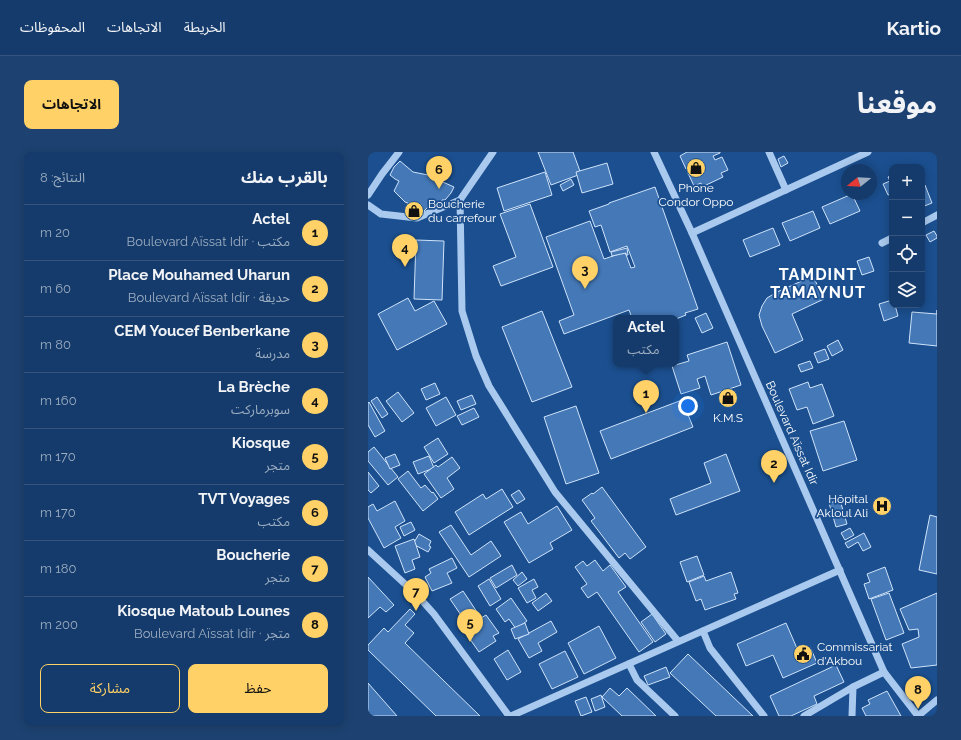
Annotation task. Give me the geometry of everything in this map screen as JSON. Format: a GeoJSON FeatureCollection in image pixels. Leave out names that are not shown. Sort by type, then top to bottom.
{"type":"FeatureCollection","features":[{"type":"Feature","properties":{"kind":"street"},"geometry":{"type":"LineString","coordinates":[[368,195],[399,152]]}},
{"type":"Feature","properties":{"kind":"street"},"geometry":{"type":"LineString","coordinates":[[368,205],[380,214],[417,218],[460,200],[493,152]]}},
{"type":"Feature","properties":{"kind":"street","name":"Boulevard Aïssat Idir"},"geometry":{"type":"LineString","coordinates":[[654,152],[692,233],[884,672],[918,716]]}},
{"type":"Feature","properties":{"kind":"street"},"geometry":{"type":"LineString","coordinates":[[769,152],[786,190]]}},
{"type":"Feature","properties":{"kind":"street"},"geometry":{"type":"LineString","coordinates":[[692,233],[868,152]]}},
{"type":"Feature","properties":{"kind":"street"},"geometry":{"type":"LineString","coordinates":[[460,200],[462,311],[476,356],[489,386],[555,492],[678,641]]}},
{"type":"Feature","properties":{"kind":"street"},"geometry":{"type":"LineString","coordinates":[[925,221],[937,215]]}},
{"type":"Feature","properties":{"kind":"street"},"geometry":{"type":"LineString","coordinates":[[882,243],[889,240]]}},
{"type":"Feature","properties":{"kind":"street"},"geometry":{"type":"LineString","coordinates":[[368,550],[417,595],[434,614],[510,716],[840,570]]}},
{"type":"Feature","properties":{"kind":"street"},"geometry":{"type":"LineString","coordinates":[[703,631],[710,648],[764,716]]}},
{"type":"Feature","properties":{"kind":"street"},"geometry":{"type":"LineString","coordinates":[[628,664],[637,680],[675,716]]}},
{"type":"Feature","properties":{"kind":"street"},"geometry":{"type":"LineString","coordinates":[[804,716],[852,687],[884,672]]}},
{"type":"Feature","properties":{"kind":"street"},"geometry":{"type":"LineString","coordinates":[[852,687],[852,716]]}},
{"type":"Feature","properties":{"kind":"street"},"geometry":{"type":"LineString","coordinates":[[918,716],[937,700]]}},
{"type":"Feature","properties":{"kind":"building"},"geometry":{"type":"Polygon","coordinates":[[[538,152],[573,152],[581,174],[551,185],[538,152]]]}},
{"type":"Feature","properties":{"kind":"building"},"geometry":{"type":"Polygon","coordinates":[[[687,152],[720,152],[713,156],[715,160],[722,157],[728,170],[721,173],[723,177],[702,187],[701,183],[694,186],[688,173],[694,170],[692,166],[686,169],[680,156],[687,152]]]}},
{"type":"Feature","properties":{"kind":"building"},"geometry":{"type":"Polygon","coordinates":[[[784,156],[788,163],[781,167],[778,159],[784,156]]]}},
{"type":"Feature","properties":{"kind":"building"},"geometry":{"type":"Polygon","coordinates":[[[400,161],[413,172],[433,176],[436,179],[454,187],[451,193],[437,206],[430,205],[424,211],[409,208],[410,204],[405,202],[394,191],[399,181],[390,175],[394,167],[400,161]]]}},
{"type":"Feature","properties":{"kind":"building"},"geometry":{"type":"Polygon","coordinates":[[[607,163],[613,184],[582,193],[576,172],[607,163]]]}},
{"type":"Feature","properties":{"kind":"building"},"geometry":{"type":"Polygon","coordinates":[[[545,172],[552,195],[504,211],[497,188],[545,172]]]}},
{"type":"Feature","properties":{"kind":"building"},"geometry":{"type":"Polygon","coordinates":[[[571,179],[574,185],[563,191],[560,185],[571,179]]]}},
{"type":"Feature","properties":{"kind":"building"},"geometry":{"type":"Polygon","coordinates":[[[889,181],[889,195],[888,195],[883,184],[889,181]]]}},
{"type":"Feature","properties":{"kind":"building"},"geometry":{"type":"Polygon","coordinates":[[[925,185],[932,203],[925,206],[925,185]]]}},
{"type":"Feature","properties":{"kind":"building"},"geometry":{"type":"Polygon","coordinates":[[[655,187],[698,309],[685,313],[686,315],[679,318],[679,315],[631,315],[629,310],[564,334],[559,321],[574,315],[546,237],[590,221],[604,259],[625,252],[631,268],[635,267],[627,246],[610,252],[601,225],[595,227],[589,211],[655,187]]]}},
{"type":"Feature","properties":{"kind":"building"},"geometry":{"type":"Polygon","coordinates":[[[841,199],[841,200],[855,200],[860,211],[830,224],[822,207],[841,199]]]}},
{"type":"Feature","properties":{"kind":"building"},"geometry":{"type":"Polygon","coordinates":[[[530,204],[553,267],[501,286],[493,266],[516,257],[500,214],[530,204]]]}},
{"type":"Feature","properties":{"kind":"building"},"geometry":{"type":"Polygon","coordinates":[[[813,211],[820,228],[790,241],[782,223],[813,211]]]}},
{"type":"Feature","properties":{"kind":"building"},"geometry":{"type":"Polygon","coordinates":[[[773,228],[780,245],[750,257],[743,240],[773,228]]]}},
{"type":"Feature","properties":{"kind":"building"},"geometry":{"type":"Polygon","coordinates":[[[934,231],[937,238],[930,242],[926,235],[934,231]]]}},
{"type":"Feature","properties":{"kind":"building"},"geometry":{"type":"Polygon","coordinates":[[[416,240],[444,241],[442,300],[414,299],[416,240]]]}},
{"type":"Feature","properties":{"kind":"building"},"geometry":{"type":"Polygon","coordinates":[[[627,248],[628,255],[626,255],[626,253],[612,256],[611,252],[627,248]]]}},
{"type":"Feature","properties":{"kind":"building"},"geometry":{"type":"Polygon","coordinates":[[[869,257],[874,271],[862,275],[857,261],[869,257]]]}},
{"type":"Feature","properties":{"kind":"building"},"geometry":{"type":"Polygon","coordinates":[[[813,276],[824,299],[792,314],[803,340],[775,353],[762,326],[759,315],[762,306],[767,298],[777,292],[813,276]]]}},
{"type":"Feature","properties":{"kind":"building"},"geometry":{"type":"Polygon","coordinates":[[[408,298],[415,311],[434,301],[447,324],[397,350],[378,314],[408,298]]]}},
{"type":"Feature","properties":{"kind":"building"},"geometry":{"type":"Polygon","coordinates":[[[889,301],[889,308],[896,308],[898,316],[884,321],[879,304],[889,301]]]}},
{"type":"Feature","properties":{"kind":"building"},"geometry":{"type":"Polygon","coordinates":[[[542,311],[572,387],[532,402],[502,327],[542,311]]]}},
{"type":"Feature","properties":{"kind":"building"},"geometry":{"type":"Polygon","coordinates":[[[912,312],[937,314],[937,346],[909,343],[912,312]]]}},
{"type":"Feature","properties":{"kind":"building"},"geometry":{"type":"Polygon","coordinates":[[[706,313],[713,328],[702,333],[695,318],[706,313]]]}},
{"type":"Feature","properties":{"kind":"building"},"geometry":{"type":"Polygon","coordinates":[[[838,340],[843,350],[832,356],[827,346],[838,340]]]}},
{"type":"Feature","properties":{"kind":"building"},"geometry":{"type":"Polygon","coordinates":[[[727,342],[741,385],[711,395],[705,376],[697,379],[700,388],[681,394],[672,367],[679,367],[679,364],[689,361],[687,355],[727,342]]]}},
{"type":"Feature","properties":{"kind":"building"},"geometry":{"type":"Polygon","coordinates":[[[825,349],[829,359],[818,363],[814,353],[825,349]]]}},
{"type":"Feature","properties":{"kind":"building"},"geometry":{"type":"Polygon","coordinates":[[[810,361],[813,368],[801,372],[798,365],[810,361]]]}},
{"type":"Feature","properties":{"kind":"building"},"geometry":{"type":"Polygon","coordinates":[[[808,382],[810,388],[822,384],[834,416],[813,424],[807,407],[797,410],[789,389],[808,382]]]}},
{"type":"Feature","properties":{"kind":"building"},"geometry":{"type":"Polygon","coordinates":[[[435,383],[440,394],[426,400],[421,389],[435,383]]]}},
{"type":"Feature","properties":{"kind":"building"},"geometry":{"type":"Polygon","coordinates":[[[398,392],[414,413],[402,422],[386,401],[398,392]]]}},
{"type":"Feature","properties":{"kind":"building"},"geometry":{"type":"Polygon","coordinates":[[[472,395],[476,404],[461,410],[457,401],[472,395]]]}},
{"type":"Feature","properties":{"kind":"building"},"geometry":{"type":"Polygon","coordinates":[[[377,397],[388,414],[382,418],[371,401],[377,397]]]}},
{"type":"Feature","properties":{"kind":"building"},"geometry":{"type":"Polygon","coordinates":[[[446,397],[456,415],[436,426],[426,408],[446,397]]]}},
{"type":"Feature","properties":{"kind":"building"},"geometry":{"type":"Polygon","coordinates":[[[682,400],[693,427],[611,459],[600,431],[682,400]]]}},
{"type":"Feature","properties":{"kind":"building"},"geometry":{"type":"Polygon","coordinates":[[[369,402],[385,431],[375,437],[368,425],[369,402]]]}},
{"type":"Feature","properties":{"kind":"building"},"geometry":{"type":"Polygon","coordinates":[[[576,406],[599,473],[566,484],[544,417],[576,406]]]}},
{"type":"Feature","properties":{"kind":"building"},"geometry":{"type":"Polygon","coordinates":[[[474,408],[479,417],[462,425],[457,416],[474,408]]]}},
{"type":"Feature","properties":{"kind":"building"},"geometry":{"type":"Polygon","coordinates":[[[844,421],[857,460],[823,471],[810,431],[844,421]]]}},
{"type":"Feature","properties":{"kind":"building"},"geometry":{"type":"Polygon","coordinates":[[[438,438],[448,454],[434,463],[424,447],[438,438]]]}},
{"type":"Feature","properties":{"kind":"building"},"geometry":{"type":"Polygon","coordinates":[[[374,447],[398,477],[388,485],[368,461],[368,452],[374,447]]]}},
{"type":"Feature","properties":{"kind":"building"},"geometry":{"type":"Polygon","coordinates":[[[395,454],[400,465],[390,469],[385,458],[395,454]]]}},
{"type":"Feature","properties":{"kind":"building"},"geometry":{"type":"Polygon","coordinates":[[[726,454],[740,491],[676,515],[670,499],[711,483],[704,463],[726,454]]]}},
{"type":"Feature","properties":{"kind":"building"},"geometry":{"type":"Polygon","coordinates":[[[429,456],[434,468],[418,474],[413,462],[429,456]]]}},
{"type":"Feature","properties":{"kind":"building"},"geometry":{"type":"Polygon","coordinates":[[[452,457],[460,468],[447,478],[454,489],[441,498],[424,474],[436,465],[438,467],[452,457]]]}},
{"type":"Feature","properties":{"kind":"building"},"geometry":{"type":"Polygon","coordinates":[[[408,471],[421,488],[425,485],[438,499],[423,511],[398,479],[408,471]]]}},
{"type":"Feature","properties":{"kind":"building"},"geometry":{"type":"Polygon","coordinates":[[[368,472],[379,486],[371,493],[368,490],[368,472]]]}},
{"type":"Feature","properties":{"kind":"building"},"geometry":{"type":"Polygon","coordinates":[[[602,487],[646,547],[630,559],[625,553],[619,558],[591,521],[595,518],[582,500],[602,487]]]}},
{"type":"Feature","properties":{"kind":"building"},"geometry":{"type":"Polygon","coordinates":[[[502,489],[513,507],[469,535],[455,512],[483,494],[486,499],[502,489]]]}},
{"type":"Feature","properties":{"kind":"building"},"geometry":{"type":"Polygon","coordinates":[[[519,490],[525,499],[517,504],[511,495],[519,490]]]}},
{"type":"Feature","properties":{"kind":"building"},"geometry":{"type":"Polygon","coordinates":[[[840,500],[847,524],[836,527],[829,503],[840,500]]]}},
{"type":"Feature","properties":{"kind":"building"},"geometry":{"type":"Polygon","coordinates":[[[395,501],[405,521],[395,527],[401,538],[384,548],[368,518],[368,507],[373,504],[377,511],[395,501]]]}},
{"type":"Feature","properties":{"kind":"building"},"geometry":{"type":"Polygon","coordinates":[[[557,506],[572,530],[550,543],[553,549],[529,563],[504,522],[521,512],[528,524],[557,506]]]}},
{"type":"Feature","properties":{"kind":"building"},"geometry":{"type":"Polygon","coordinates":[[[930,515],[937,517],[937,574],[919,570],[930,515]]]}},
{"type":"Feature","properties":{"kind":"building"},"geometry":{"type":"Polygon","coordinates":[[[411,522],[415,530],[404,536],[400,527],[411,522]]]}},
{"type":"Feature","properties":{"kind":"building"},"geometry":{"type":"Polygon","coordinates":[[[451,525],[471,555],[491,541],[501,556],[469,577],[439,532],[451,525]]]}},
{"type":"Feature","properties":{"kind":"building"},"geometry":{"type":"Polygon","coordinates":[[[850,528],[854,535],[845,540],[841,533],[850,528]]]}},
{"type":"Feature","properties":{"kind":"building"},"geometry":{"type":"Polygon","coordinates":[[[864,533],[871,547],[863,551],[858,542],[848,548],[845,543],[864,533]]]}},
{"type":"Feature","properties":{"kind":"building"},"geometry":{"type":"Polygon","coordinates":[[[419,534],[431,541],[429,546],[431,547],[428,552],[413,544],[419,534]]]}},
{"type":"Feature","properties":{"kind":"building"},"geometry":{"type":"Polygon","coordinates":[[[414,539],[420,557],[412,560],[415,569],[405,573],[395,546],[414,539]]]}},
{"type":"Feature","properties":{"kind":"building"},"geometry":{"type":"Polygon","coordinates":[[[697,556],[704,575],[687,582],[680,562],[697,556]]]}},
{"type":"Feature","properties":{"kind":"building"},"geometry":{"type":"Polygon","coordinates":[[[452,558],[457,568],[447,573],[452,583],[432,591],[425,577],[431,573],[429,569],[452,558]]]}},
{"type":"Feature","properties":{"kind":"building"},"geometry":{"type":"Polygon","coordinates":[[[595,560],[603,571],[610,565],[626,587],[618,592],[653,642],[639,652],[597,592],[588,598],[581,588],[587,584],[575,567],[583,561],[587,566],[595,560]]]}},
{"type":"Feature","properties":{"kind":"building"},"geometry":{"type":"Polygon","coordinates":[[[512,565],[517,575],[496,588],[490,578],[512,565]]]}},
{"type":"Feature","properties":{"kind":"building"},"geometry":{"type":"Polygon","coordinates":[[[885,567],[893,590],[869,599],[864,584],[870,582],[867,574],[885,567]]]}},
{"type":"Feature","properties":{"kind":"building"},"geometry":{"type":"Polygon","coordinates":[[[522,572],[527,579],[518,586],[513,580],[522,572]]]}},
{"type":"Feature","properties":{"kind":"building"},"geometry":{"type":"Polygon","coordinates":[[[731,572],[738,593],[734,594],[736,599],[705,610],[701,599],[696,601],[689,582],[704,576],[706,581],[731,572]]]}},
{"type":"Feature","properties":{"kind":"building"},"geometry":{"type":"Polygon","coordinates":[[[368,577],[394,605],[386,612],[380,607],[368,618],[368,577]]]}},
{"type":"Feature","properties":{"kind":"building"},"geometry":{"type":"Polygon","coordinates":[[[489,579],[501,599],[490,606],[478,586],[489,579]]]}},
{"type":"Feature","properties":{"kind":"building"},"geometry":{"type":"Polygon","coordinates":[[[534,579],[538,587],[532,590],[536,598],[527,603],[518,588],[534,579]]]}},
{"type":"Feature","properties":{"kind":"building"},"geometry":{"type":"Polygon","coordinates":[[[463,591],[481,618],[486,615],[499,633],[493,636],[496,641],[479,652],[458,622],[463,618],[450,599],[463,591]]]}},
{"type":"Feature","properties":{"kind":"building"},"geometry":{"type":"Polygon","coordinates":[[[546,593],[552,601],[538,611],[532,603],[546,593]]]}},
{"type":"Feature","properties":{"kind":"building"},"geometry":{"type":"Polygon","coordinates":[[[889,593],[904,633],[886,640],[871,599],[889,593]]]}},
{"type":"Feature","properties":{"kind":"building"},"geometry":{"type":"Polygon","coordinates":[[[937,593],[937,665],[911,668],[902,644],[919,637],[918,629],[909,630],[900,609],[937,593]]]}},
{"type":"Feature","properties":{"kind":"building"},"geometry":{"type":"Polygon","coordinates":[[[511,598],[527,621],[516,629],[509,619],[505,622],[496,609],[511,598]]]}},
{"type":"Feature","properties":{"kind":"building"},"geometry":{"type":"Polygon","coordinates":[[[410,609],[415,614],[405,625],[414,633],[405,643],[480,716],[436,716],[368,650],[368,645],[384,628],[388,632],[410,609]]]}},
{"type":"Feature","properties":{"kind":"building"},"geometry":{"type":"Polygon","coordinates":[[[652,614],[666,634],[655,642],[641,622],[652,614]]]}},
{"type":"Feature","properties":{"kind":"building"},"geometry":{"type":"Polygon","coordinates":[[[551,621],[557,632],[538,643],[542,651],[529,658],[518,639],[551,621]]]}},
{"type":"Feature","properties":{"kind":"building"},"geometry":{"type":"Polygon","coordinates":[[[525,623],[529,634],[515,639],[511,629],[525,623]]]}},
{"type":"Feature","properties":{"kind":"building"},"geometry":{"type":"Polygon","coordinates":[[[786,623],[799,653],[811,649],[817,663],[783,678],[773,655],[746,666],[737,644],[786,623]]]}},
{"type":"Feature","properties":{"kind":"building"},"geometry":{"type":"Polygon","coordinates":[[[599,626],[616,658],[584,674],[568,643],[599,626]]]}},
{"type":"Feature","properties":{"kind":"building"},"geometry":{"type":"Polygon","coordinates":[[[508,650],[521,672],[507,680],[494,659],[508,650]]]}},
{"type":"Feature","properties":{"kind":"building"},"geometry":{"type":"Polygon","coordinates":[[[565,651],[578,677],[552,689],[539,664],[565,651]]]}},
{"type":"Feature","properties":{"kind":"building"},"geometry":{"type":"Polygon","coordinates":[[[688,654],[753,716],[716,716],[670,673],[688,654]]]}},
{"type":"Feature","properties":{"kind":"building"},"geometry":{"type":"Polygon","coordinates":[[[836,665],[844,682],[814,696],[817,704],[791,716],[779,716],[770,696],[836,665]]]}},
{"type":"Feature","properties":{"kind":"building"},"geometry":{"type":"Polygon","coordinates":[[[666,667],[670,677],[648,685],[644,676],[666,667]]]}},
{"type":"Feature","properties":{"kind":"building"},"geometry":{"type":"Polygon","coordinates":[[[368,683],[397,716],[368,716],[368,683]]]}},
{"type":"Feature","properties":{"kind":"building"},"geometry":{"type":"Polygon","coordinates":[[[610,688],[619,696],[627,688],[656,716],[622,716],[602,697],[610,688]]]}},
{"type":"Feature","properties":{"kind":"building"},"geometry":{"type":"Polygon","coordinates":[[[887,691],[901,716],[866,716],[862,708],[870,704],[868,700],[887,691]]]}},
{"type":"Feature","properties":{"kind":"building"},"geometry":{"type":"Polygon","coordinates":[[[601,695],[605,707],[595,711],[591,699],[601,695]]]}},
{"type":"Feature","properties":{"kind":"building"},"geometry":{"type":"Polygon","coordinates":[[[586,697],[592,712],[581,716],[575,701],[586,697]]]}},
{"type":"Feature","properties":{"kind":"place","name":"Phone Condor Oppo"},"geometry":{"type":"Point","coordinates":[696,168]}},
{"type":"Feature","properties":{"kind":"place","name":"TVT Voyages"},"geometry":{"type":"Point","coordinates":[439,189]}},
{"type":"Feature","properties":{"kind":"place","name":"Boucherie du carrefour"},"geometry":{"type":"Point","coordinates":[414,211]}},
{"type":"Feature","properties":{"kind":"place","name":"La Brèche"},"geometry":{"type":"Point","coordinates":[405,267]}},
{"type":"Feature","properties":{"kind":"place","name":"CEM Youcef Benberkane"},"geometry":{"type":"Point","coordinates":[585,289]}},
{"type":"Feature","properties":{"kind":"place","name":"K.M.S"},"geometry":{"type":"Point","coordinates":[728,398]}},
{"type":"Feature","properties":{"kind":"place","name":"Actel"},"geometry":{"type":"Point","coordinates":[646,413]}},
{"type":"Feature","properties":{"kind":"place","name":"Place Mouhamed Uharun"},"geometry":{"type":"Point","coordinates":[774,483]}},
{"type":"Feature","properties":{"kind":"place","name":"Hôpital Akloul Ali"},"geometry":{"type":"Point","coordinates":[882,506]}},
{"type":"Feature","properties":{"kind":"place","name":"Boucherie"},"geometry":{"type":"Point","coordinates":[416,611]}},
{"type":"Feature","properties":{"kind":"place","name":"Kiosque"},"geometry":{"type":"Point","coordinates":[470,642]}},
{"type":"Feature","properties":{"kind":"place","name":"Commissariat d'Akbou"},"geometry":{"type":"Point","coordinates":[803,654]}},
{"type":"Feature","properties":{"kind":"place","name":"Kiosque Matoub Lounes"},"geometry":{"type":"Point","coordinates":[918,709]}},
{"type":"Feature","properties":{"kind":"district","name":"TAMDINT TAMAYNUT"},"geometry":{"type":"Point","coordinates":[818,283]}}]}
